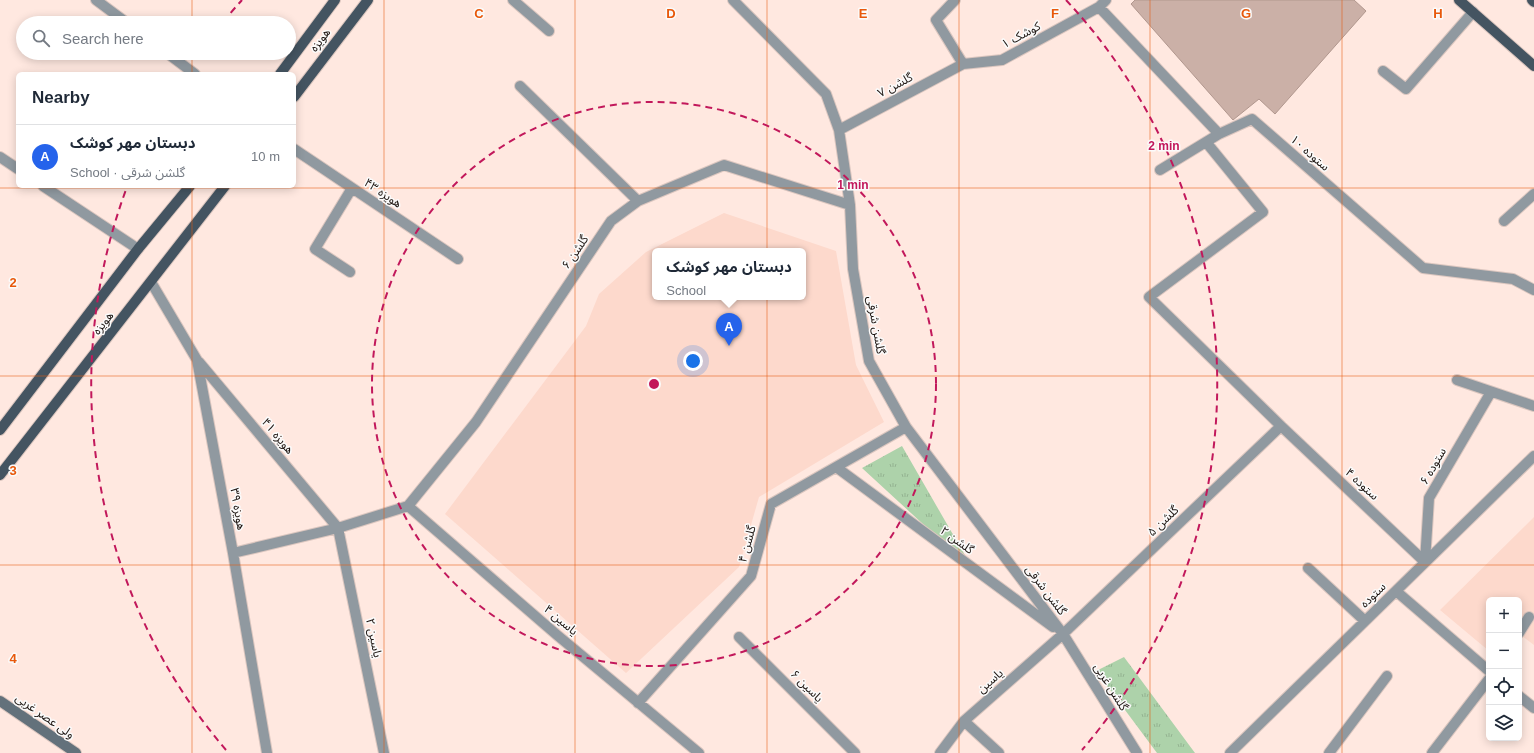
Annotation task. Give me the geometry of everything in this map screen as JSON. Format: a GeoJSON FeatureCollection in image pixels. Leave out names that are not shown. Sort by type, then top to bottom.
{"type":"FeatureCollection","features":[{"type":"Feature","properties":{"kind":"main road","name":"هویزه"},"geometry":{"type":"LineString","coordinates":[[296,52],[335,0]]}},
{"type":"Feature","properties":{"kind":"main road","name":"هویزه"},"geometry":{"type":"LineString","coordinates":[[296,94],[368,0]]}},
{"type":"Feature","properties":{"kind":"main road"},"geometry":{"type":"LineString","coordinates":[[1460,0],[1534,66]]}},
{"type":"Feature","properties":{"kind":"main road","name":"هویزه"},"geometry":{"type":"LineString","coordinates":[[281,72],[290,60]]}},
{"type":"Feature","properties":{"kind":"main road","name":"هویزه"},"geometry":{"type":"LineString","coordinates":[[0,430],[138,249],[188,188]]}},
{"type":"Feature","properties":{"kind":"main road","name":"هویزه"},"geometry":{"type":"LineString","coordinates":[[0,475],[223,188]]}},
{"type":"Feature","properties":{"kind":"main road","name":"ولی عصر غربی"},"geometry":{"type":"LineString","coordinates":[[0,701],[76,753]]}},
{"type":"Feature","properties":{"kind":"street"},"geometry":{"type":"LineString","coordinates":[[96,0],[118,16]]}},
{"type":"Feature","properties":{"kind":"street"},"geometry":{"type":"LineString","coordinates":[[513,0],[549,31]]}},
{"type":"Feature","properties":{"kind":"street","name":"گلشن شرقی"},"geometry":{"type":"LineString","coordinates":[[733,0],[826,94],[839,130],[850,205],[853,269],[869,361],[906,427],[1063,634]]}},
{"type":"Feature","properties":{"kind":"street"},"geometry":{"type":"LineString","coordinates":[[955,0],[936,20],[963,64]]}},
{"type":"Feature","properties":{"kind":"street"},"geometry":{"type":"LineString","coordinates":[[1102,4],[1219,134],[1160,170]]}},
{"type":"Feature","properties":{"kind":"street","name":"کوشک ۱"},"geometry":{"type":"LineString","coordinates":[[963,64],[1002,60],[1102,4]]}},
{"type":"Feature","properties":{"kind":"street"},"geometry":{"type":"LineString","coordinates":[[1383,71],[1406,89],[1473,12]]}},
{"type":"Feature","properties":{"kind":"street"},"geometry":{"type":"LineString","coordinates":[[176,60],[192,72]]}},
{"type":"Feature","properties":{"kind":"street","name":"گلشن ۷"},"geometry":{"type":"LineString","coordinates":[[839,130],[963,64]]}},
{"type":"Feature","properties":{"kind":"street"},"geometry":{"type":"LineString","coordinates":[[520,86],[638,202]]}},
{"type":"Feature","properties":{"kind":"street","name":"ستوده ۱۰"},"geometry":{"type":"LineString","coordinates":[[1219,134],[1252,119],[1423,268],[1513,279],[1534,290]]}},
{"type":"Feature","properties":{"kind":"street","name":"ستوده ۴"},"geometry":{"type":"LineString","coordinates":[[1206,142],[1263,212],[1149,296],[1281,426],[1425,562]]}},
{"type":"Feature","properties":{"kind":"street","name":"هویزه ۴۳"},"geometry":{"type":"LineString","coordinates":[[296,150],[458,259]]}},
{"type":"Feature","properties":{"kind":"street"},"geometry":{"type":"LineString","coordinates":[[0,157],[16,168]]}},
{"type":"Feature","properties":{"kind":"street","name":"گلشن ۶"},"geometry":{"type":"LineString","coordinates":[[408,506],[476,422],[611,221],[638,202],[724,165],[850,205]]}},
{"type":"Feature","properties":{"kind":"street"},"geometry":{"type":"LineString","coordinates":[[47,188],[138,249]]}},
{"type":"Feature","properties":{"kind":"street"},"geometry":{"type":"LineString","coordinates":[[350,272],[314,248],[352,188]]}},
{"type":"Feature","properties":{"kind":"street"},"geometry":{"type":"LineString","coordinates":[[1504,221],[1534,194]]}},
{"type":"Feature","properties":{"kind":"street","name":"هویزه ۳۹"},"geometry":{"type":"LineString","coordinates":[[151,282],[198,360],[267,753]]}},
{"type":"Feature","properties":{"kind":"street","name":"هویزه ۴۱"},"geometry":{"type":"LineString","coordinates":[[198,360],[338,528]]}},
{"type":"Feature","properties":{"kind":"street"},"geometry":{"type":"LineString","coordinates":[[1457,380],[1534,406]]}},
{"type":"Feature","properties":{"kind":"street","name":"ستوده ۶"},"geometry":{"type":"LineString","coordinates":[[1425,562],[1429,498],[1491,392]]}},
{"type":"Feature","properties":{"kind":"street","name":"گلشن ۵"},"geometry":{"type":"LineString","coordinates":[[1063,634],[1281,426]]}},
{"type":"Feature","properties":{"kind":"street","name":"گلشن ۴"},"geometry":{"type":"LineString","coordinates":[[638,702],[751,576],[770,504],[906,427]]}},
{"type":"Feature","properties":{"kind":"street","name":"ستوده"},"geometry":{"type":"LineString","coordinates":[[1230,753],[1534,456]]}},
{"type":"Feature","properties":{"kind":"street","name":"گلشن ۲"},"geometry":{"type":"LineString","coordinates":[[836,467],[1063,634]]}},
{"type":"Feature","properties":{"kind":"street"},"geometry":{"type":"LineString","coordinates":[[233,553],[338,528],[408,506]]}},
{"type":"Feature","properties":{"kind":"street","name":"یاسین ۴"},"geometry":{"type":"LineString","coordinates":[[408,506],[698,753]]}},
{"type":"Feature","properties":{"kind":"street","name":"یاسین ۲"},"geometry":{"type":"LineString","coordinates":[[338,528],[384,753]]}},
{"type":"Feature","properties":{"kind":"street"},"geometry":{"type":"LineString","coordinates":[[1308,568],[1365,621]]}},
{"type":"Feature","properties":{"kind":"street"},"geometry":{"type":"LineString","coordinates":[[1396,591],[1487,669]]}},
{"type":"Feature","properties":{"kind":"street"},"geometry":{"type":"LineString","coordinates":[[1522,628],[1529,617]]}},
{"type":"Feature","properties":{"kind":"street","name":"یاسین"},"geometry":{"type":"LineString","coordinates":[[940,753],[964,720],[1063,634]]}},
{"type":"Feature","properties":{"kind":"street","name":"گلشن غربی"},"geometry":{"type":"LineString","coordinates":[[1063,634],[1137,753]]}},
{"type":"Feature","properties":{"kind":"street","name":"یاسین ۶"},"geometry":{"type":"LineString","coordinates":[[739,637],[855,753]]}},
{"type":"Feature","properties":{"kind":"street"},"geometry":{"type":"LineString","coordinates":[[1329,753],[1386,676]]}},
{"type":"Feature","properties":{"kind":"street"},"geometry":{"type":"LineString","coordinates":[[1432,753],[1486,682]]}},
{"type":"Feature","properties":{"kind":"street"},"geometry":{"type":"LineString","coordinates":[[1522,698],[1534,708]]}},
{"type":"Feature","properties":{"kind":"street"},"geometry":{"type":"LineString","coordinates":[[964,720],[999,753]]}},
{"type":"Feature","properties":{"kind":"shaded area"},"geometry":{"type":"Polygon","coordinates":[[[724,213],[836,251],[856,365],[884,422],[759,497],[739,567],[626,673],[445,514],[586,326],[599,294],[646,252],[652,249],[652,300],[806,300],[806,248],[654,248],[724,213]]]}},
{"type":"Feature","properties":{"kind":"shaded area"},"geometry":{"type":"Polygon","coordinates":[[[1534,517],[1534,645],[1522,636],[1522,597],[1486,597],[1486,648],[1440,610],[1534,517]]]}},
{"type":"Feature","properties":{"kind":"green space"},"geometry":{"type":"Polygon","coordinates":[[[902,446],[974,571],[862,468],[902,446]]]}},
{"type":"Feature","properties":{"kind":"green space"},"geometry":{"type":"Polygon","coordinates":[[[1124,657],[1195,753],[1157,753],[1096,671],[1124,657]]]}},
{"type":"Feature","properties":{"kind":"building"},"geometry":{"type":"Polygon","coordinates":[[[1135,0],[1354,0],[1366,11],[1275,114],[1259,99],[1233,120],[1131,4],[1135,0]]]}},
{"type":"Feature","properties":{"kind":"place","name":"دبستان مهر کوشک"},"geometry":{"type":"Point","coordinates":[729,346]}}]}
